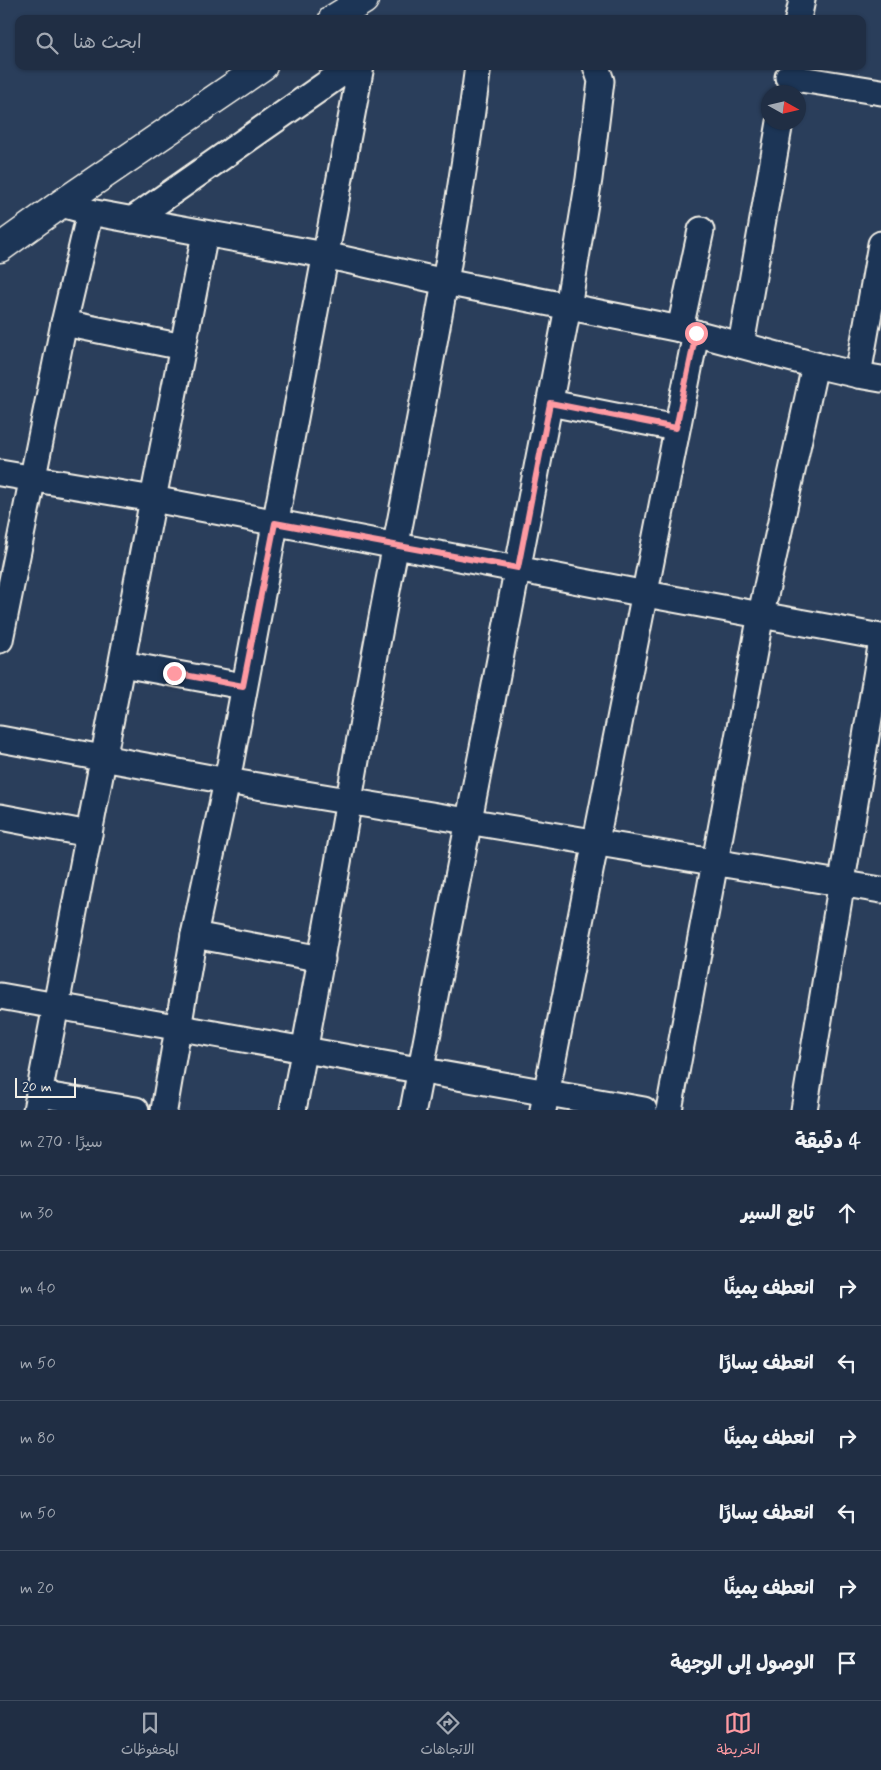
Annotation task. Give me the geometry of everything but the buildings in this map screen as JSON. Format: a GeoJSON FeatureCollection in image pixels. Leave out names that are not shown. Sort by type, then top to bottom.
{"type":"FeatureCollection","features":[{"type":"Feature","properties":{"kind":"main road"},"geometry":{"type":"LineString","coordinates":[[340,15],[364,0]]}},
{"type":"Feature","properties":{"kind":"main road"},"geometry":{"type":"LineString","coordinates":[[0,248],[256,70]]}},
{"type":"Feature","properties":{"kind":"street"},"geometry":{"type":"LineString","coordinates":[[799,15],[802,0]]}},
{"type":"Feature","properties":{"kind":"street"},"geometry":{"type":"LineString","coordinates":[[132,220],[346,70]]}},
{"type":"Feature","properties":{"kind":"street"},"geometry":{"type":"LineString","coordinates":[[164,1110],[194,935],[227,781],[243,686],[360,70]]}},
{"type":"Feature","properties":{"kind":"street"},"geometry":{"type":"LineString","coordinates":[[293,1110],[322,959],[348,802],[445,282],[477,70]]}},
{"type":"Feature","properties":{"kind":"street"},"geometry":{"type":"LineString","coordinates":[[413,1110],[568,307],[589,179],[601,81],[597,70]]}},
{"type":"Feature","properties":{"kind":"street"},"geometry":{"type":"LineString","coordinates":[[788,78],[881,92]]}},
{"type":"Feature","properties":{"kind":"street"},"geometry":{"type":"LineString","coordinates":[[741,345],[779,130]]}},
{"type":"Feature","properties":{"kind":"street"},"geometry":{"type":"LineString","coordinates":[[61,204],[90,212],[325,255],[445,282],[688,331],[815,365],[869,377],[881,244]]}},
{"type":"Feature","properties":{"kind":"street"},"geometry":{"type":"LineString","coordinates":[[0,640],[64,323],[90,212]]}},
{"type":"Feature","properties":{"kind":"street"},"geometry":{"type":"LineString","coordinates":[[545,1101],[646,594],[676,428],[701,230]]}},
{"type":"Feature","properties":{"kind":"street"},"geometry":{"type":"LineString","coordinates":[[136,1110],[38,1102],[205,234]]}},
{"type":"Feature","properties":{"kind":"street"},"geometry":{"type":"LineString","coordinates":[[64,323],[183,347]]}},
{"type":"Feature","properties":{"kind":"street"},"geometry":{"type":"LineString","coordinates":[[669,1110],[761,614],[815,365]]}},
{"type":"Feature","properties":{"kind":"street"},"geometry":{"type":"LineString","coordinates":[[550,403],[676,428]]}},
{"type":"Feature","properties":{"kind":"street"},"geometry":{"type":"LineString","coordinates":[[0,473],[153,499],[646,594],[881,637]]}},
{"type":"Feature","properties":{"kind":"street"},"geometry":{"type":"LineString","coordinates":[[804,1110],[881,646]]}},
{"type":"Feature","properties":{"kind":"street"},"geometry":{"type":"LineString","coordinates":[[122,664],[243,686]]}},
{"type":"Feature","properties":{"kind":"street"},"geometry":{"type":"LineString","coordinates":[[0,739],[348,802],[881,890]]}},
{"type":"Feature","properties":{"kind":"street"},"geometry":{"type":"LineString","coordinates":[[0,817],[90,834]]}},
{"type":"Feature","properties":{"kind":"street"},"geometry":{"type":"LineString","coordinates":[[194,935],[322,959]]}},
{"type":"Feature","properties":{"kind":"street"},"geometry":{"type":"LineString","coordinates":[[0,996],[420,1070],[545,1101],[644,1110]]}},
{"type":"Feature","properties":{"kind":"route"},"geometry":{"type":"LineString","coordinates":[[174,673],[243,686],[275,523],[518,568],[550,403],[676,428],[696,333]]}}]}
